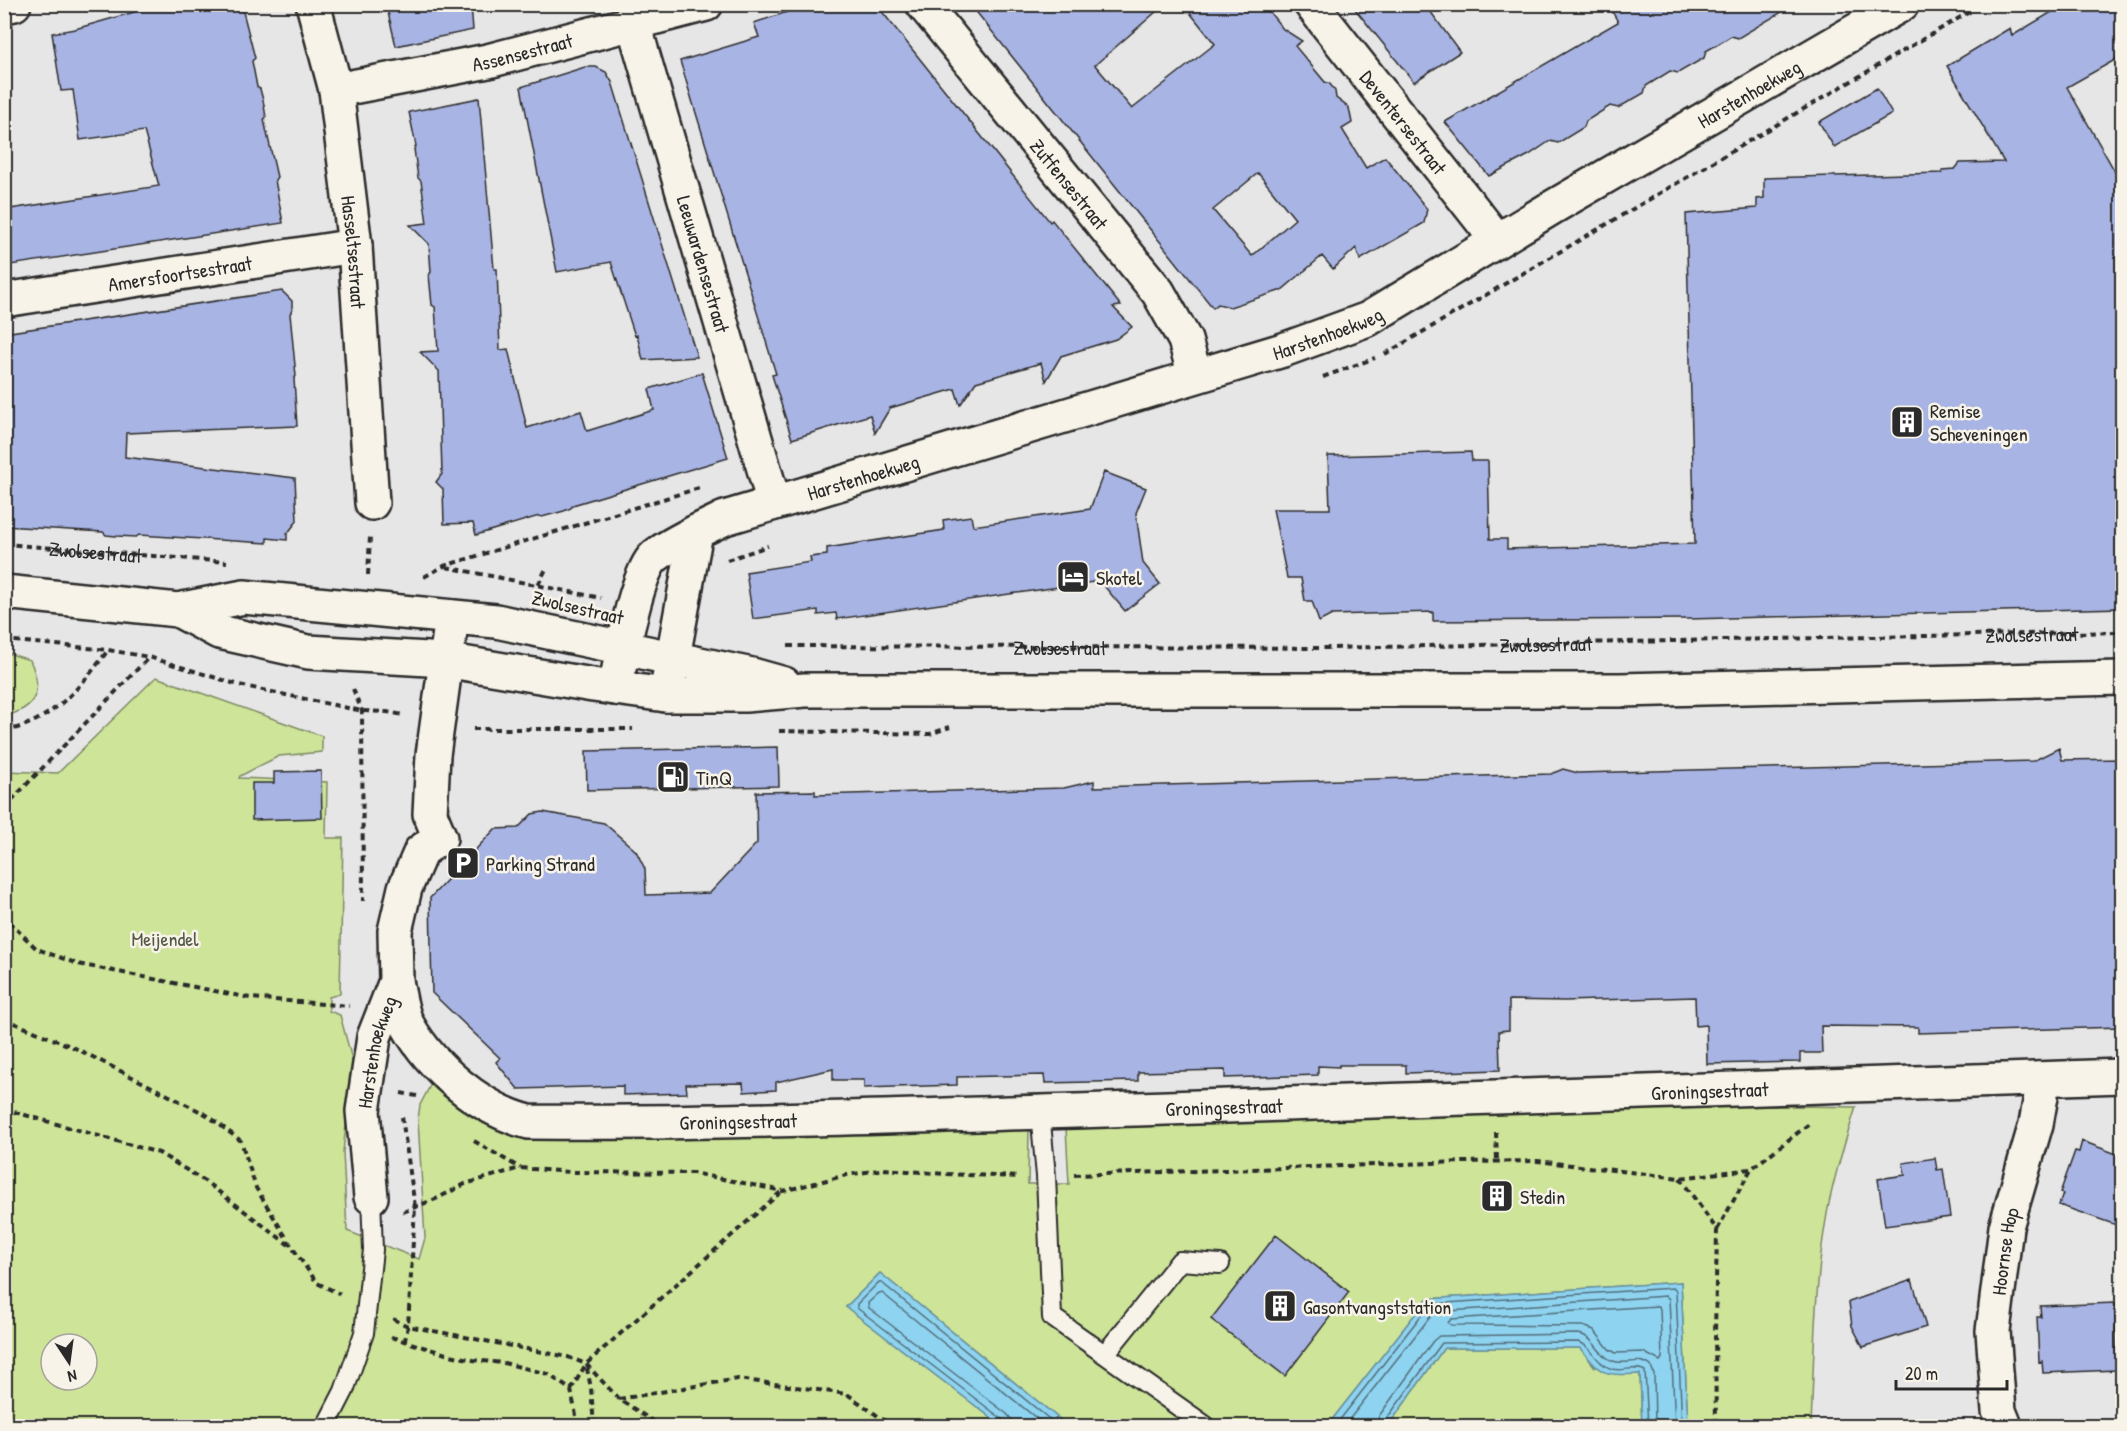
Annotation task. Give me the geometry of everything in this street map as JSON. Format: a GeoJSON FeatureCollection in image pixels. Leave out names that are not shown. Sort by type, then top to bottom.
{"type":"FeatureCollection","features":[{"type":"Feature","properties":{"kind":"street"},"geometry":{"type":"LineString","coordinates":[[4,6],[14,4]]}},
{"type":"Feature","properties":{"kind":"street","name":"Hasseltsestraat"},"geometry":{"type":"LineString","coordinates":[[314,4],[336,90],[355,246],[372,503]]}},
{"type":"Feature","properties":{"kind":"street","name":"Assensestraat"},"geometry":{"type":"LineString","coordinates":[[336,90],[488,62],[706,4]]}},
{"type":"Feature","properties":{"kind":"street","name":"Zutfensestraat"},"geometry":{"type":"LineString","coordinates":[[923,4],[1158,292],[1185,340],[1195,376]]}},
{"type":"Feature","properties":{"kind":"street","name":"Deventersestraat"},"geometry":{"type":"LineString","coordinates":[[1311,4],[1497,240]]}},
{"type":"Feature","properties":{"kind":"street","name":"Harstenhoekweg"},"geometry":{"type":"LineString","coordinates":[[615,688],[647,565],[656,555],[696,532],[724,518],[1283,350],[1368,319],[1497,240],[1902,4]]}},
{"type":"Feature","properties":{"kind":"street","name":"Leeuwardensestraat"},"geometry":{"type":"LineString","coordinates":[[634,25],[774,503]]}},
{"type":"Feature","properties":{"kind":"street","name":"Amersfoortsestraat"},"geometry":{"type":"LineString","coordinates":[[4,300],[355,246]]}},
{"type":"Feature","properties":{"kind":"street"},"geometry":{"type":"LineString","coordinates":[[666,695],[696,532]]}},
{"type":"Feature","properties":{"kind":"street","name":"Zwolsestraat"},"geometry":{"type":"LineString","coordinates":[[4,592],[178,610],[244,597],[496,621],[752,675],[805,690]]}},
{"type":"Feature","properties":{"kind":"street","name":"Zwolsestraat"},"geometry":{"type":"LineString","coordinates":[[178,610],[219,632],[308,652],[445,660],[666,695],[745,695],[805,690],[1620,690],[2122,678]]}},
{"type":"Feature","properties":{"kind":"street","name":"Harstenhoekweg"},"geometry":{"type":"LineString","coordinates":[[371,1197],[363,1111],[374,1037],[396,981],[395,931],[405,888],[421,851],[440,838],[430,814],[433,755],[452,617]]}},
{"type":"Feature","properties":{"kind":"street","name":"Groningsestraat"},"geometry":{"type":"LineString","coordinates":[[396,981],[407,1024],[425,1049],[453,1080],[479,1100],[508,1117],[529,1122],[665,1122],[1040,1112],[2122,1076]]}},
{"type":"Feature","properties":{"kind":"street","name":"Hoornse Hop"},"geometry":{"type":"LineString","coordinates":[[2005,1426],[1998,1411],[1993,1331],[2006,1227],[2036,1124],[2041,1096],[2040,1079]]}},
{"type":"Feature","properties":{"kind":"lane"},"geometry":{"type":"LineString","coordinates":[[1040,1112],[1046,1176],[1052,1317],[1206,1426]]}},
{"type":"Feature","properties":{"kind":"lane","name":"Harstenhoekweg"},"geometry":{"type":"LineString","coordinates":[[326,1426],[344,1391],[364,1333],[373,1250],[371,1197]]}},
{"type":"Feature","properties":{"kind":"lane"},"geometry":{"type":"LineString","coordinates":[[1105,1354],[1180,1261],[1220,1264]]}},
{"type":"Feature","properties":{"kind":"path"},"geometry":{"type":"LineString","coordinates":[[718,563],[777,542]]}},
{"type":"Feature","properties":{"kind":"path","name":"Zwolsestraat"},"geometry":{"type":"LineString","coordinates":[[4,544],[238,562]]}},
{"type":"Feature","properties":{"kind":"path"},"geometry":{"type":"LineString","coordinates":[[444,566],[603,599],[638,596]]}},
{"type":"Feature","properties":{"kind":"path"},"geometry":{"type":"LineString","coordinates":[[538,585],[547,567]]}},
{"type":"Feature","properties":{"kind":"path"},"geometry":{"type":"LineString","coordinates":[[359,571],[379,573]]}},
{"type":"Feature","properties":{"kind":"path"},"geometry":{"type":"LineString","coordinates":[[422,578],[432,579]]}},
{"type":"Feature","properties":{"kind":"path","name":"Zwolsestraat"},"geometry":{"type":"LineString","coordinates":[[778,646],[1329,648],[2122,632]]}},
{"type":"Feature","properties":{"kind":"path"},"geometry":{"type":"LineString","coordinates":[[4,640],[108,650],[149,657],[239,685],[362,711],[363,912]]}},
{"type":"Feature","properties":{"kind":"path"},"geometry":{"type":"LineString","coordinates":[[4,731],[33,722],[56,709],[76,690],[108,650]]}},
{"type":"Feature","properties":{"kind":"path"},"geometry":{"type":"LineString","coordinates":[[4,808],[149,657]]}},
{"type":"Feature","properties":{"kind":"path"},"geometry":{"type":"LineString","coordinates":[[4,912],[13,926],[37,949],[78,964],[250,998],[352,1006]]}},
{"type":"Feature","properties":{"kind":"path"},"geometry":{"type":"LineString","coordinates":[[4,1019],[75,1048],[207,1115],[241,1141],[256,1188],[317,1284],[408,1326],[567,1357],[586,1364],[619,1399],[660,1426]]}},
{"type":"Feature","properties":{"kind":"path"},"geometry":{"type":"LineString","coordinates":[[399,1093],[400,1104]]}},
{"type":"Feature","properties":{"kind":"path"},"geometry":{"type":"LineString","coordinates":[[4,1109],[159,1153],[206,1182],[292,1247]]}},
{"type":"Feature","properties":{"kind":"path"},"geometry":{"type":"LineString","coordinates":[[402,1116],[416,1207],[408,1326],[405,1340],[446,1354],[504,1363],[548,1374],[571,1390]]}},
{"type":"Feature","properties":{"kind":"path"},"geometry":{"type":"LineString","coordinates":[[1716,1426],[1717,1230],[1751,1169],[1814,1121]]}},
{"type":"Feature","properties":{"kind":"path"},"geometry":{"type":"LineString","coordinates":[[400,1213],[465,1184],[520,1168],[570,1172],[693,1173],[783,1191],[847,1175],[885,1169],[981,1176],[1046,1176],[1306,1166],[1538,1161],[1680,1178],[1751,1169]]}},
{"type":"Feature","properties":{"kind":"path"},"geometry":{"type":"LineString","coordinates":[[1680,1178],[1717,1230]]}},
{"type":"Feature","properties":{"kind":"path"},"geometry":{"type":"LineString","coordinates":[[578,1426],[571,1390],[586,1364],[783,1191]]}},
{"type":"Feature","properties":{"kind":"path"},"geometry":{"type":"LineString","coordinates":[[586,1364],[594,1426]]}},
{"type":"Feature","properties":{"kind":"path"},"geometry":{"type":"LineString","coordinates":[[619,1399],[738,1379],[847,1394],[892,1426]]}},
{"type":"Feature","properties":{"kind":"green space"},"geometry":{"type":"Polygon","coordinates":[[[4,652],[30,660],[37,688],[35,696],[25,708],[5,716],[4,652]]]}},
{"type":"Feature","properties":{"kind":"green space","name":"Meijendel"},"geometry":{"type":"Polygon","coordinates":[[[156,677],[322,736],[322,752],[279,756],[239,778],[327,782],[326,838],[343,838],[340,994],[329,997],[329,1011],[340,1015],[353,1063],[343,1152],[347,1231],[419,1259],[425,1238],[418,1120],[420,1105],[433,1080],[526,1137],[544,1139],[1029,1129],[1028,1184],[1069,1184],[1066,1128],[1559,1109],[1856,1107],[1834,1181],[1821,1251],[1811,1426],[1688,1426],[1681,1282],[1427,1299],[1327,1426],[1068,1426],[880,1273],[846,1307],[1002,1426],[5,1426],[5,771],[58,773],[156,677]]]}},
{"type":"Feature","properties":{"kind":"green space"},"geometry":{"type":"Polygon","coordinates":[[[1444,1348],[1580,1348],[1595,1367],[1640,1374],[1642,1426],[1388,1426],[1444,1348]]]}},
{"type":"Feature","properties":{"kind":"water"},"geometry":{"type":"Polygon","coordinates":[[[880,1273],[1068,1426],[1002,1426],[846,1307],[880,1273]]]}},
{"type":"Feature","properties":{"kind":"water"},"geometry":{"type":"Polygon","coordinates":[[[1681,1282],[1688,1426],[1642,1426],[1640,1374],[1605,1372],[1594,1364],[1580,1348],[1444,1348],[1388,1426],[1327,1426],[1427,1299],[1681,1282]]]}},
{"type":"Feature","properties":{"kind":"building"},"geometry":{"type":"Polygon","coordinates":[[[162,4],[241,4],[255,58],[252,61],[257,87],[260,89],[263,100],[266,117],[264,120],[277,177],[275,180],[283,223],[4,266],[4,210],[159,186],[144,131],[80,140],[73,90],[61,91],[52,33],[75,29],[162,4]]]}},
{"type":"Feature","properties":{"kind":"building"},"geometry":{"type":"Polygon","coordinates":[[[386,4],[471,4],[473,30],[396,46],[386,4]]]}},
{"type":"Feature","properties":{"kind":"building"},"geometry":{"type":"Polygon","coordinates":[[[811,4],[876,4],[1050,222],[1052,220],[1121,306],[1113,307],[1132,327],[1116,339],[1061,356],[1046,381],[1041,363],[976,382],[960,405],[955,389],[890,408],[875,433],[870,415],[792,439],[772,375],[776,374],[680,61],[759,37],[754,23],[811,4]]]}},
{"type":"Feature","properties":{"kind":"building"},"geometry":{"type":"Polygon","coordinates":[[[970,4],[1165,4],[1095,65],[1132,109],[1215,44],[1183,4],[1263,4],[1283,29],[1302,41],[1295,46],[1325,82],[1330,84],[1335,91],[1336,98],[1349,108],[1352,123],[1342,129],[1366,168],[1385,157],[1427,209],[1424,223],[1360,260],[1356,248],[1333,269],[1322,256],[1282,290],[1230,307],[1218,304],[1213,308],[970,4]],[[1258,173],[1213,210],[1252,256],[1295,219],[1258,173]]]}},
{"type":"Feature","properties":{"kind":"building"},"geometry":{"type":"Polygon","coordinates":[[[1351,4],[1425,4],[1460,52],[1414,82],[1351,4]]]}},
{"type":"Feature","properties":{"kind":"building"},"geometry":{"type":"Polygon","coordinates":[[[1608,4],[1795,4],[1738,38],[1731,36],[1706,51],[1704,58],[1678,73],[1670,71],[1646,86],[1644,93],[1618,108],[1610,106],[1586,121],[1584,127],[1558,143],[1550,141],[1489,176],[1445,122],[1618,22],[1608,4]]]}},
{"type":"Feature","properties":{"kind":"building"},"geometry":{"type":"Polygon","coordinates":[[[2065,4],[2122,4],[2122,56],[2067,87],[2122,184],[2122,608],[1688,619],[1433,621],[1433,612],[1332,615],[1319,622],[1312,601],[1305,601],[1301,578],[1287,578],[1273,509],[1330,509],[1328,456],[1471,452],[1472,461],[1488,461],[1490,539],[1507,539],[1507,549],[1695,544],[1686,214],[1757,208],[1757,199],[1764,198],[1764,178],[1942,173],[1942,170],[1955,169],[1960,163],[2004,162],[1947,66],[2010,28],[2012,36],[2065,4]]]}},
{"type":"Feature","properties":{"kind":"building"},"geometry":{"type":"Polygon","coordinates":[[[585,67],[596,67],[606,72],[612,82],[697,357],[643,360],[637,335],[635,336],[611,262],[557,272],[521,87],[585,67]]]}},
{"type":"Feature","properties":{"kind":"building"},"geometry":{"type":"Polygon","coordinates":[[[1877,88],[1892,114],[1834,147],[1819,122],[1877,88]]]}},
{"type":"Feature","properties":{"kind":"building"},"geometry":{"type":"Polygon","coordinates":[[[479,98],[494,269],[497,269],[500,350],[508,349],[527,428],[581,411],[587,431],[654,410],[649,389],[702,373],[728,458],[573,505],[564,511],[476,535],[473,523],[444,524],[443,489],[436,482],[442,474],[439,371],[420,352],[438,351],[435,307],[432,305],[429,275],[431,272],[429,244],[410,225],[427,223],[409,112],[479,98]]]}},
{"type":"Feature","properties":{"kind":"building"},"geometry":{"type":"Polygon","coordinates":[[[282,291],[292,301],[290,314],[296,376],[294,379],[297,426],[126,433],[125,457],[295,478],[297,521],[287,534],[287,540],[267,538],[267,543],[139,535],[136,537],[106,535],[103,532],[4,526],[4,333],[282,291]]]}},
{"type":"Feature","properties":{"kind":"building"},"geometry":{"type":"Polygon","coordinates":[[[1104,472],[1146,488],[1136,513],[1143,563],[1160,584],[1125,611],[1100,581],[837,619],[836,613],[818,615],[818,610],[753,619],[746,572],[811,562],[810,557],[827,555],[827,548],[944,530],[943,520],[971,516],[973,526],[1090,509],[1104,472]]]}},
{"type":"Feature","properties":{"kind":"building"},"geometry":{"type":"Polygon","coordinates":[[[778,747],[779,786],[587,790],[586,751],[778,747]]]}},
{"type":"Feature","properties":{"kind":"building"},"geometry":{"type":"Polygon","coordinates":[[[2059,748],[2062,760],[2122,759],[2122,1027],[1918,1033],[1918,1027],[1821,1026],[1822,1053],[1800,1053],[1800,1062],[1707,1064],[1706,1025],[1696,1026],[1695,997],[1565,1001],[1509,1000],[1509,1030],[1499,1031],[1500,1070],[1406,1073],[1406,1065],[1339,1065],[1339,1067],[1318,1066],[1318,1075],[1225,1078],[1225,1070],[1138,1072],[1138,1081],[1045,1083],[1044,1075],[957,1077],[957,1085],[864,1088],[864,1080],[833,1080],[833,1069],[776,1082],[776,1090],[744,1092],[743,1083],[686,1084],[687,1093],[623,1095],[623,1086],[518,1089],[496,1062],[500,1058],[432,993],[430,898],[495,829],[518,828],[532,814],[543,812],[604,823],[636,851],[645,869],[646,895],[710,893],[757,843],[756,792],[815,791],[815,795],[1064,788],[1094,781],[1094,787],[1551,774],[1563,769],[1578,773],[2033,761],[2059,748]]]}},
{"type":"Feature","properties":{"kind":"building"},"geometry":{"type":"Polygon","coordinates":[[[321,771],[322,818],[252,820],[252,783],[274,783],[274,772],[321,771]]]}},
{"type":"Feature","properties":{"kind":"building"},"geometry":{"type":"Polygon","coordinates":[[[2082,1141],[2122,1156],[2122,1227],[2059,1205],[2063,1194],[2060,1193],[2075,1151],[2079,1152],[2082,1141]]]}},
{"type":"Feature","properties":{"kind":"building"},"geometry":{"type":"Polygon","coordinates":[[[1935,1158],[1937,1170],[1943,1169],[1950,1217],[1885,1226],[1878,1179],[1905,1175],[1903,1163],[1935,1158]]]}},
{"type":"Feature","properties":{"kind":"building","name":"Gasontvangststation"},"geometry":{"type":"Polygon","coordinates":[[[1276,1235],[1349,1292],[1285,1376],[1211,1319],[1276,1235]]]}},
{"type":"Feature","properties":{"kind":"building"},"geometry":{"type":"Polygon","coordinates":[[[1912,1280],[1926,1327],[1863,1347],[1852,1326],[1849,1302],[1912,1280]]]}},
{"type":"Feature","properties":{"kind":"building"},"geometry":{"type":"Polygon","coordinates":[[[2115,1303],[2117,1370],[2043,1373],[2042,1361],[2039,1362],[2037,1317],[2041,1317],[2040,1306],[2115,1303]]]}},
{"type":"Feature","properties":{"kind":"place","name":"Remise Scheveningen"},"geometry":{"type":"Point","coordinates":[1907,422]}},
{"type":"Feature","properties":{"kind":"place","name":"Skotel"},"geometry":{"type":"Point","coordinates":[1073,577]}},
{"type":"Feature","properties":{"kind":"place","name":"TinQ"},"geometry":{"type":"Point","coordinates":[673,777]}},
{"type":"Feature","properties":{"kind":"place","name":"Parking Strand"},"geometry":{"type":"Point","coordinates":[463,863]}},
{"type":"Feature","properties":{"kind":"place","name":"Stedin"},"geometry":{"type":"Point","coordinates":[1497,1196]}},
{"type":"Feature","properties":{"kind":"place","name":"Gasontvangststation"},"geometry":{"type":"Point","coordinates":[1280,1306]}}]}
